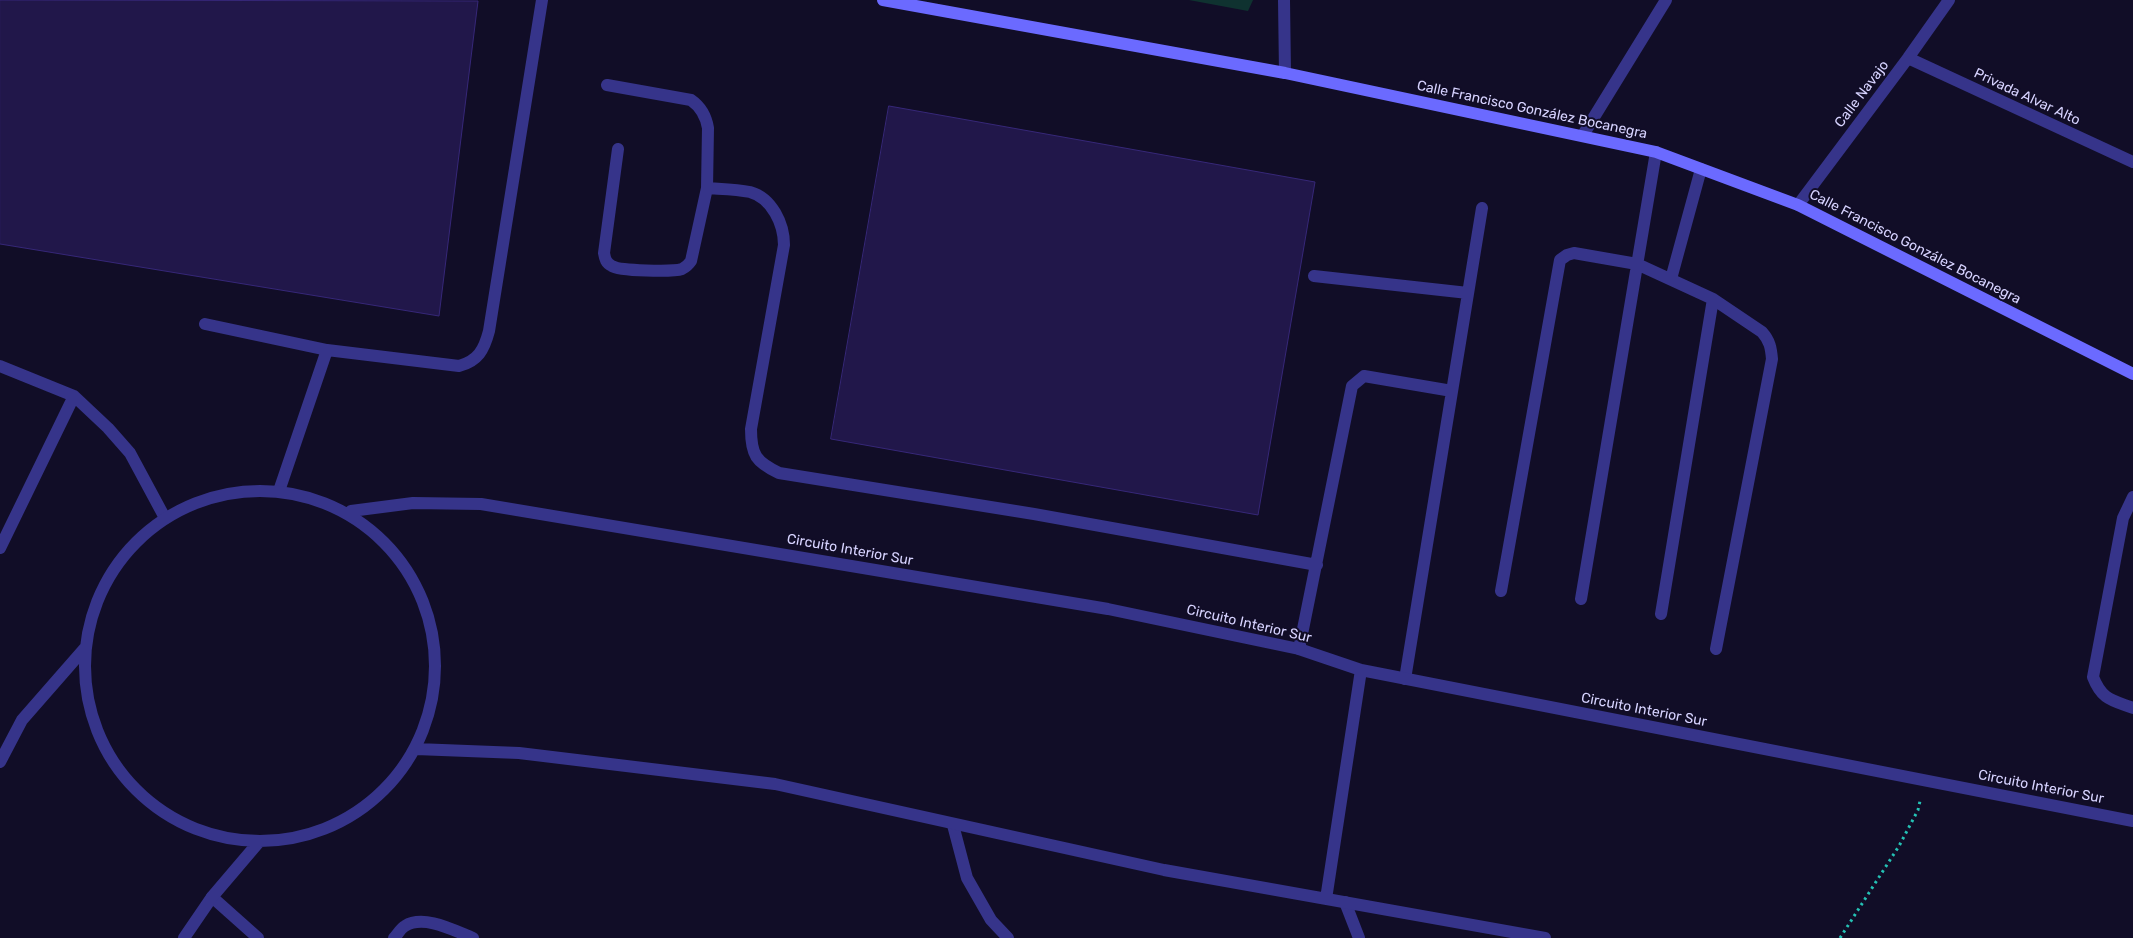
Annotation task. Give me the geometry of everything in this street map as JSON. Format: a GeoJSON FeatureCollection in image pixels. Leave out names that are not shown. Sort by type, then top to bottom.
{"type":"FeatureCollection","features":[{"type":"Feature","properties":{"kind":"street"},"geometry":{"type":"LineString","coordinates":[[205,324],[327,350],[459,366],[470,363],[479,356],[490,331],[542,0]]}},
{"type":"Feature","properties":{"kind":"street","name":"Calle Francisco González Bocanegra"},"geometry":{"type":"LineString","coordinates":[[883,0],[1285,73],[1656,152],[1798,205],[2133,374]]}},
{"type":"Feature","properties":{"kind":"street"},"geometry":{"type":"LineString","coordinates":[[1284,0],[1285,73]]}},
{"type":"Feature","properties":{"kind":"street"},"geometry":{"type":"LineString","coordinates":[[1583,135],[1666,0]]}},
{"type":"Feature","properties":{"kind":"street","name":"Calle Navajo"},"geometry":{"type":"LineString","coordinates":[[1798,205],[1949,0]]}},
{"type":"Feature","properties":{"kind":"street","name":"Privada Alvar Alto"},"geometry":{"type":"LineString","coordinates":[[1908,58],[2133,162]]}},
{"type":"Feature","properties":{"kind":"street"},"geometry":{"type":"LineString","coordinates":[[607,85],[691,100],[699,105],[706,120],[708,128],[707,188],[691,261],[683,268],[672,270],[620,270],[606,262],[604,253],[618,149]]}},
{"type":"Feature","properties":{"kind":"street"},"geometry":{"type":"LineString","coordinates":[[1581,599],[1656,152]]}},
{"type":"Feature","properties":{"kind":"street"},"geometry":{"type":"LineString","coordinates":[[1671,279],[1701,168]]}},
{"type":"Feature","properties":{"kind":"street"},"geometry":{"type":"LineString","coordinates":[[707,188],[752,192],[765,200],[774,211],[783,228],[784,244],[751,429],[753,454],[758,461],[768,468],[779,473],[1034,514],[1316,565]]}},
{"type":"Feature","properties":{"kind":"street"},"geometry":{"type":"LineString","coordinates":[[1405,678],[1482,208]]}},
{"type":"Feature","properties":{"kind":"street"},"geometry":{"type":"LineString","coordinates":[[1501,591],[1560,260],[1574,253],[1637,264],[1713,299],[1762,332],[1768,339],[1772,359],[1716,649]]}},
{"type":"Feature","properties":{"kind":"street"},"geometry":{"type":"LineString","coordinates":[[1314,276],[1468,293]]}},
{"type":"Feature","properties":{"kind":"street"},"geometry":{"type":"LineString","coordinates":[[1661,614],[1713,299]]}},
{"type":"Feature","properties":{"kind":"street"},"geometry":{"type":"LineString","coordinates":[[280,488],[327,350]]}},
{"type":"Feature","properties":{"kind":"street"},"geometry":{"type":"LineString","coordinates":[[0,366],[74,396],[108,428],[130,453],[165,518]]}},
{"type":"Feature","properties":{"kind":"street"},"geometry":{"type":"LineString","coordinates":[[1299,649],[1352,386],[1364,376],[1452,391]]}},
{"type":"Feature","properties":{"kind":"street"},"geometry":{"type":"LineString","coordinates":[[0,548],[74,396]]}},
{"type":"Feature","properties":{"kind":"street"},"geometry":{"type":"LineString","coordinates":[[280,488],[326,500],[352,511],[400,561],[424,604],[435,652],[434,672],[432,702],[416,749],[387,789],[350,819],[306,837],[258,843],[210,836],[166,816],[129,784],[101,743],[86,696],[85,648],[93,610],[110,574],[134,543],[165,518],[206,499],[280,488]]}},
{"type":"Feature","properties":{"kind":"street"},"geometry":{"type":"LineString","coordinates":[[2133,497],[2123,518],[2093,677],[2097,688],[2106,698],[2133,708]]}},
{"type":"Feature","properties":{"kind":"street","name":"Circuito Interior Sur"},"geometry":{"type":"LineString","coordinates":[[352,511],[413,503],[481,504],[1098,607],[1299,649],[1361,670],[2133,821]]}},
{"type":"Feature","properties":{"kind":"street"},"geometry":{"type":"LineString","coordinates":[[0,762],[22,720],[85,648]]}},
{"type":"Feature","properties":{"kind":"street"},"geometry":{"type":"LineString","coordinates":[[1326,899],[1361,670]]}},
{"type":"Feature","properties":{"kind":"street"},"geometry":{"type":"LineString","coordinates":[[416,749],[519,753],[776,784],[953,825],[1164,870],[1545,938]]}},
{"type":"Feature","properties":{"kind":"street"},"geometry":{"type":"LineString","coordinates":[[953,825],[967,878],[991,920],[1008,938]]}},
{"type":"Feature","properties":{"kind":"street"},"geometry":{"type":"LineString","coordinates":[[184,938],[212,896],[258,843]]}},
{"type":"Feature","properties":{"kind":"street"},"geometry":{"type":"LineString","coordinates":[[212,896],[258,938]]}},
{"type":"Feature","properties":{"kind":"street"},"geometry":{"type":"LineString","coordinates":[[1345,902],[1359,938]]}},
{"type":"Feature","properties":{"kind":"street"},"geometry":{"type":"LineString","coordinates":[[394,938],[404,926],[420,922],[437,923],[473,938]]}},
{"type":"Feature","properties":{"kind":"path"},"geometry":{"type":"LineString","coordinates":[[1840,938],[1899,846],[1918,810],[1926,780]]}},
{"type":"Feature","properties":{"kind":"green space"},"geometry":{"type":"Polygon","coordinates":[[[1189,0],[1253,0],[1248,11],[1189,0]]]}},
{"type":"Feature","properties":{"kind":"building"},"geometry":{"type":"Polygon","coordinates":[[[0,0],[478,1],[439,316],[0,244],[0,0]]]}},
{"type":"Feature","properties":{"kind":"building"},"geometry":{"type":"Polygon","coordinates":[[[889,106],[1315,182],[1258,515],[831,439],[889,106]]]}}]}
